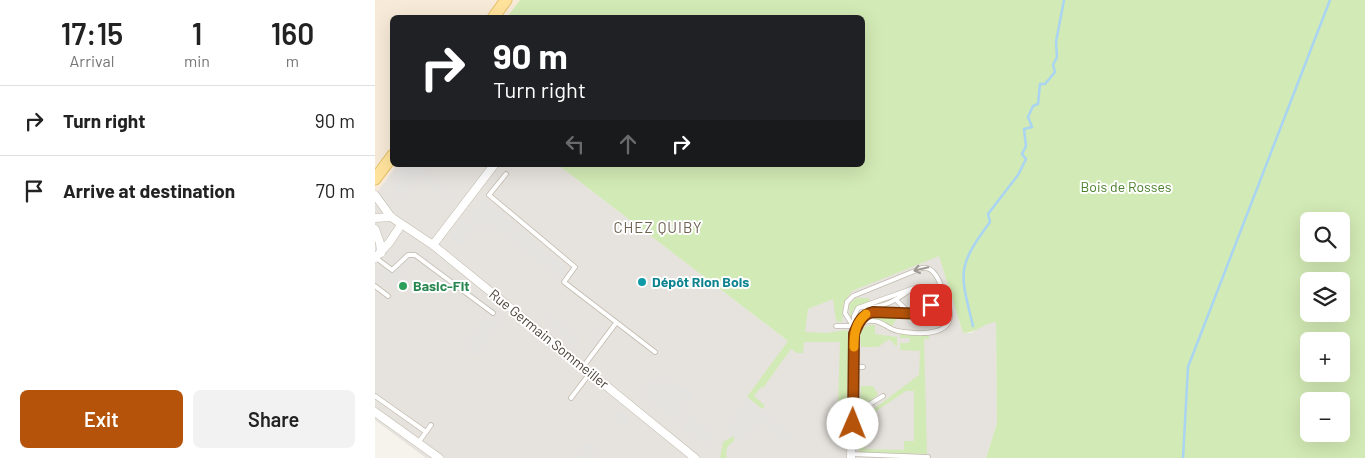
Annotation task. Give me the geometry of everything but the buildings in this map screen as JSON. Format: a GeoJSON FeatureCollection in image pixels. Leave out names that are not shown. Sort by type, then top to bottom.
{"type":"FeatureCollection","features":[{"type":"Feature","properties":{"kind":"main road"},"geometry":{"type":"LineString","coordinates":[[495,15],[506,0]]}},
{"type":"Feature","properties":{"kind":"main road"},"geometry":{"type":"LineString","coordinates":[[375,179],[390,159]]}},
{"type":"Feature","properties":{"kind":"street"},"geometry":{"type":"LineString","coordinates":[[433,245],[492,167]]}},
{"type":"Feature","properties":{"kind":"street","name":"Rue Germain Sommeiller"},"geometry":{"type":"LineString","coordinates":[[375,195],[391,217],[433,245],[695,458]]}},
{"type":"Feature","properties":{"kind":"street"},"geometry":{"type":"LineString","coordinates":[[375,218],[391,217]]}},
{"type":"Feature","properties":{"kind":"street"},"geometry":{"type":"LineString","coordinates":[[377,256],[401,225]]}},
{"type":"Feature","properties":{"kind":"street"},"geometry":{"type":"LineString","coordinates":[[375,229],[381,243],[377,256]]}},
{"type":"Feature","properties":{"kind":"street"},"geometry":{"type":"LineString","coordinates":[[851,456],[854,329]]}},
{"type":"Feature","properties":{"kind":"street"},"geometry":{"type":"LineString","coordinates":[[375,412],[439,458]]}},
{"type":"Feature","properties":{"kind":"lane"},"geometry":{"type":"LineString","coordinates":[[505,174],[489,195],[575,267],[564,282],[655,352]]}},
{"type":"Feature","properties":{"kind":"lane"},"geometry":{"type":"LineString","coordinates":[[377,256],[392,270],[408,255],[415,255],[493,313]]}},
{"type":"Feature","properties":{"kind":"lane"},"geometry":{"type":"LineString","coordinates":[[836,326],[854,329],[868,321],[879,322],[898,332],[933,332],[945,328],[951,318],[950,309],[933,271],[927,267],[922,268],[853,296],[847,302],[845,313],[854,329]]}},
{"type":"Feature","properties":{"kind":"lane"},"geometry":{"type":"LineString","coordinates":[[375,286],[389,296]]}},
{"type":"Feature","properties":{"kind":"lane"},"geometry":{"type":"LineString","coordinates":[[921,286],[925,289],[932,307],[926,314],[871,312],[861,319],[854,329],[853,316],[860,307],[921,286]]}},
{"type":"Feature","properties":{"kind":"lane"},"geometry":{"type":"LineString","coordinates":[[860,307],[879,307],[896,300],[914,288]]}},
{"type":"Feature","properties":{"kind":"lane"},"geometry":{"type":"LineString","coordinates":[[896,300],[912,314]]}},
{"type":"Feature","properties":{"kind":"lane"},"geometry":{"type":"LineString","coordinates":[[583,367],[616,323]]}},
{"type":"Feature","properties":{"kind":"lane"},"geometry":{"type":"LineString","coordinates":[[854,367],[863,367]]}},
{"type":"Feature","properties":{"kind":"lane"},"geometry":{"type":"LineString","coordinates":[[571,398],[590,373]]}},
{"type":"Feature","properties":{"kind":"lane"},"geometry":{"type":"LineString","coordinates":[[375,396],[426,432]]}},
{"type":"Feature","properties":{"kind":"lane"},"geometry":{"type":"LineString","coordinates":[[853,407],[868,406],[883,396]]}},
{"type":"Feature","properties":{"kind":"lane"},"geometry":{"type":"LineString","coordinates":[[418,443],[431,425]]}},
{"type":"Feature","properties":{"kind":"lane"},"geometry":{"type":"LineString","coordinates":[[851,456],[929,457]]}},
{"type":"Feature","properties":{"kind":"shaded area"},"geometry":{"type":"Polygon","coordinates":[[[375,0],[520,0],[509,15],[390,15],[390,167],[396,167],[375,195],[375,0]]]}},
{"type":"Feature","properties":{"kind":"shaded area"},"geometry":{"type":"Polygon","coordinates":[[[396,167],[561,167],[788,341],[803,344],[808,309],[939,255],[963,333],[971,333],[984,324],[996,321],[997,423],[986,458],[426,458],[375,420],[375,195],[396,167]]]}},
{"type":"Feature","properties":{"kind":"shaded area"},"geometry":{"type":"Polygon","coordinates":[[[401,167],[421,167],[457,196],[451,204],[422,182],[412,189],[400,205],[391,198],[397,194],[396,186],[390,182],[401,167]]]}},
{"type":"Feature","properties":{"kind":"shaded area"},"geometry":{"type":"Polygon","coordinates":[[[486,199],[567,269],[559,280],[493,227],[488,233],[478,225],[461,246],[449,237],[462,219],[465,221],[481,200],[486,199]]]}},
{"type":"Feature","properties":{"kind":"shaded area"},"geometry":{"type":"Polygon","coordinates":[[[407,250],[420,251],[506,318],[477,357],[462,346],[486,313],[416,260],[394,288],[375,274],[387,262],[392,263],[407,250]]]}},
{"type":"Feature","properties":{"kind":"shaded area"},"geometry":{"type":"Polygon","coordinates":[[[545,311],[578,334],[580,349],[577,350],[546,326],[545,311]]]}},
{"type":"Feature","properties":{"kind":"shaded area"},"geometry":{"type":"Polygon","coordinates":[[[601,324],[610,331],[596,350],[587,343],[601,324]]]}},
{"type":"Feature","properties":{"kind":"shaded area"},"geometry":{"type":"Polygon","coordinates":[[[665,374],[694,395],[684,409],[717,435],[707,448],[681,427],[684,422],[675,423],[640,395],[652,378],[657,382],[665,374]]]}},
{"type":"Feature","properties":{"kind":"shaded area"},"geometry":{"type":"Polygon","coordinates":[[[747,397],[794,434],[786,445],[760,424],[745,443],[734,441],[734,435],[725,426],[747,397]]]}},
{"type":"Feature","properties":{"kind":"shaded area"},"geometry":{"type":"Polygon","coordinates":[[[619,410],[631,419],[624,428],[612,419],[619,410]]]}},
{"type":"Feature","properties":{"kind":"shaded area"},"geometry":{"type":"Polygon","coordinates":[[[585,442],[607,457],[578,458],[575,456],[585,442]]]}},
{"type":"Feature","properties":{"kind":"green space","name":"Bois de Rosses"},"geometry":{"type":"Polygon","coordinates":[[[520,0],[1365,0],[1365,458],[986,458],[997,423],[996,322],[968,333],[963,333],[939,256],[852,291],[843,305],[842,322],[836,321],[833,299],[808,309],[805,332],[827,333],[846,330],[849,333],[846,433],[837,433],[840,342],[804,342],[803,353],[797,353],[791,349],[763,388],[761,387],[754,396],[765,406],[762,409],[747,397],[788,341],[561,167],[865,167],[865,15],[509,15],[520,0]]]}},
{"type":"Feature","properties":{"kind":"green space"},"geometry":{"type":"Polygon","coordinates":[[[856,298],[869,298],[869,301],[854,309],[850,318],[849,304],[856,298]]]}},
{"type":"Feature","properties":{"kind":"green space"},"geometry":{"type":"Polygon","coordinates":[[[875,314],[890,315],[897,318],[892,326],[880,320],[866,318],[875,314]]]}},
{"type":"Feature","properties":{"kind":"green space"},"geometry":{"type":"Polygon","coordinates":[[[875,325],[875,334],[897,337],[897,347],[889,339],[878,347],[861,347],[860,332],[864,327],[875,325]]]}},
{"type":"Feature","properties":{"kind":"green space"},"geometry":{"type":"Polygon","coordinates":[[[900,334],[929,336],[929,339],[924,339],[927,454],[859,452],[860,430],[865,434],[865,449],[904,450],[904,441],[914,441],[914,391],[906,391],[876,411],[860,416],[860,412],[875,408],[919,375],[920,351],[900,350],[900,343],[909,343],[910,338],[900,338],[900,334]]]}},
{"type":"Feature","properties":{"kind":"green space"},"geometry":{"type":"Polygon","coordinates":[[[861,386],[873,386],[878,395],[868,402],[860,402],[861,386]]]}},
{"type":"Feature","properties":{"kind":"green space"},"geometry":{"type":"Polygon","coordinates":[[[734,436],[734,441],[727,448],[727,458],[720,458],[723,442],[734,436]]]}},
{"type":"Feature","properties":{"kind":"waterway"},"geometry":{"type":"LineString","coordinates":[[973,326],[965,293],[964,271],[966,261],[971,250],[990,222],[988,214],[1018,175],[1026,159],[1022,154],[1026,146],[1024,129],[1032,127],[1028,117],[1033,106],[1038,104],[1040,84],[1045,84],[1055,72],[1053,65],[1057,57],[1056,42],[1064,0]]}},
{"type":"Feature","properties":{"kind":"waterway"},"geometry":{"type":"LineString","coordinates":[[1183,458],[1188,367],[1330,0]]}},
{"type":"Feature","properties":{"kind":"slow traffic"},"geometry":{"type":"LineString","coordinates":[[854,347],[854,334],[860,320],[866,314]]}},
{"type":"Feature","properties":{"kind":"place","name":"Dépôt Rion Bois"},"geometry":{"type":"Point","coordinates":[642,282]}},
{"type":"Feature","properties":{"kind":"place","name":"Basic-Fit"},"geometry":{"type":"Point","coordinates":[403,286]}},
{"type":"Feature","properties":{"kind":"district","name":"CHEZ QUIBY"},"geometry":{"type":"Point","coordinates":[658,228]}},
{"type":"Feature","properties":{"kind":"route"},"geometry":{"type":"LineString","coordinates":[[853,424],[854,334],[860,320],[873,312],[926,314],[932,309],[931,305]]}}]}
